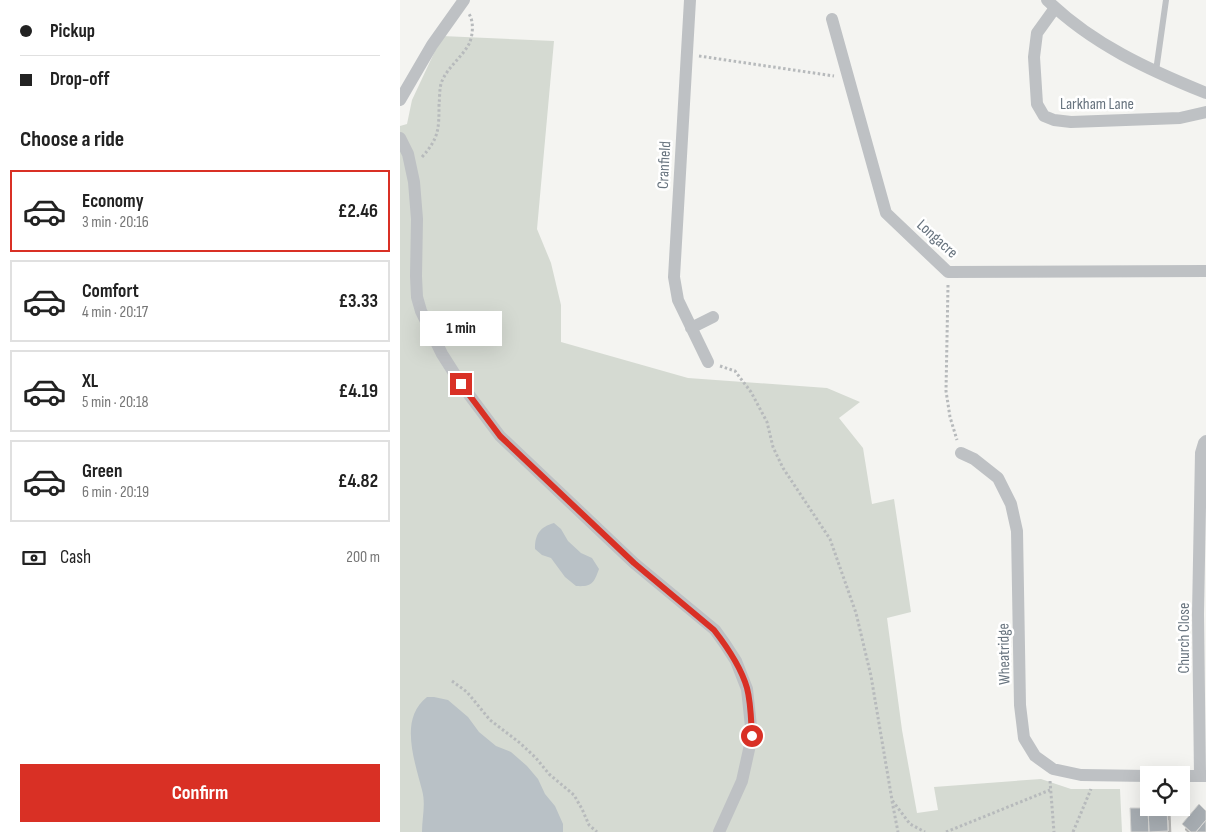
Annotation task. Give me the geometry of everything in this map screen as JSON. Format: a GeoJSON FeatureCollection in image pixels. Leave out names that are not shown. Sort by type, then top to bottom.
{"type":"FeatureCollection","features":[{"type":"Feature","properties":{"kind":"street","name":"Cranfield"},"geometry":{"type":"LineString","coordinates":[[690,0],[674,277],[678,300],[708,362]]}},
{"type":"Feature","properties":{"kind":"street"},"geometry":{"type":"LineString","coordinates":[[400,100],[432,45],[463,2]]}},
{"type":"Feature","properties":{"kind":"street","name":"Larkham Lane"},"geometry":{"type":"LineString","coordinates":[[1206,93],[1156,72],[1111,49],[1081,29],[1051,4],[1037,33],[1034,57],[1037,104],[1044,116],[1054,120],[1071,122],[1180,118],[1206,112]]}},
{"type":"Feature","properties":{"kind":"street","name":"Longacre"},"geometry":{"type":"LineString","coordinates":[[832,19],[886,213],[948,272],[1206,271]]}},
{"type":"Feature","properties":{"kind":"street"},"geometry":{"type":"LineString","coordinates":[[400,138],[408,154],[414,182],[417,219],[417,297],[421,311],[442,354],[461,384],[500,436],[634,563],[714,630],[726,644],[736,661],[747,689],[752,736],[742,781],[719,832]]}},
{"type":"Feature","properties":{"kind":"street"},"geometry":{"type":"LineString","coordinates":[[691,328],[713,317]]}},
{"type":"Feature","properties":{"kind":"street","name":"Church Close"},"geometry":{"type":"LineString","coordinates":[[1203,776],[1198,614],[1203,501],[1202,453],[1206,441]]}},
{"type":"Feature","properties":{"kind":"street","name":"Wheatridge"},"geometry":{"type":"LineString","coordinates":[[961,453],[974,459],[998,478],[1011,504],[1017,531],[1020,705],[1024,738],[1035,756],[1053,769],[1081,775],[1140,776]]}},
{"type":"Feature","properties":{"kind":"street"},"geometry":{"type":"LineString","coordinates":[[1190,776],[1203,776]]}},
{"type":"Feature","properties":{"kind":"lane"},"geometry":{"type":"LineString","coordinates":[[1156,72],[1166,0]]}},
{"type":"Feature","properties":{"kind":"path"},"geometry":{"type":"LineString","coordinates":[[410,165],[421,158],[434,141],[439,126],[442,82],[470,43],[473,26],[471,17],[463,2]]}},
{"type":"Feature","properties":{"kind":"path"},"geometry":{"type":"LineString","coordinates":[[686,54],[848,78]]}},
{"type":"Feature","properties":{"kind":"path"},"geometry":{"type":"LineString","coordinates":[[948,272],[946,391],[950,417],[961,453]]}},
{"type":"Feature","properties":{"kind":"path"},"geometry":{"type":"LineString","coordinates":[[708,362],[735,371],[751,392],[767,422],[773,448],[782,468],[830,539],[856,613],[871,676],[898,832]]}},
{"type":"Feature","properties":{"kind":"path"},"geometry":{"type":"LineString","coordinates":[[452,681],[467,692],[490,720],[520,743],[549,774],[574,795],[589,825],[597,832]]}},
{"type":"Feature","properties":{"kind":"path"},"geometry":{"type":"LineString","coordinates":[[1053,769],[1049,776],[1054,832]]}},
{"type":"Feature","properties":{"kind":"path"},"geometry":{"type":"LineString","coordinates":[[1073,832],[1097,776]]}},
{"type":"Feature","properties":{"kind":"path"},"geometry":{"type":"LineString","coordinates":[[946,832],[1050,790]]}},
{"type":"Feature","properties":{"kind":"path"},"geometry":{"type":"LineString","coordinates":[[892,800],[910,824],[925,832]]}},
{"type":"Feature","properties":{"kind":"shaded area"},"geometry":{"type":"Polygon","coordinates":[[[442,36],[554,41],[537,229],[551,263],[561,305],[561,342],[688,378],[827,388],[860,402],[839,418],[863,448],[872,504],[894,499],[911,612],[887,618],[902,730],[917,813],[938,810],[934,787],[1041,779],[1071,789],[1120,789],[1122,832],[400,832],[400,126],[407,124],[412,100],[442,36]]]}},
{"type":"Feature","properties":{"kind":"shaded area"},"geometry":{"type":"Polygon","coordinates":[[[554,523],[561,529],[568,541],[581,553],[592,558],[599,569],[596,578],[589,585],[576,586],[565,577],[551,558],[542,555],[535,549],[539,532],[554,523]]]}},
{"type":"Feature","properties":{"kind":"shaded area"},"geometry":{"type":"Polygon","coordinates":[[[427,697],[448,700],[468,717],[479,732],[496,746],[511,752],[527,766],[538,779],[545,794],[555,806],[563,824],[563,832],[422,832],[423,795],[415,764],[411,727],[419,706],[427,697]]]}},
{"type":"Feature","properties":{"kind":"building"},"geometry":{"type":"Polygon","coordinates":[[[1199,804],[1206,811],[1206,820],[1196,832],[1191,832],[1182,824],[1199,804]]]}},
{"type":"Feature","properties":{"kind":"building"},"geometry":{"type":"Polygon","coordinates":[[[1130,808],[1140,808],[1140,816],[1148,816],[1149,832],[1131,832],[1130,808]]]}},
{"type":"Feature","properties":{"kind":"building"},"geometry":{"type":"Polygon","coordinates":[[[1148,816],[1167,816],[1168,831],[1149,832],[1148,816]]]}},
{"type":"Feature","properties":{"kind":"building"},"geometry":{"type":"Polygon","coordinates":[[[1206,820],[1206,832],[1196,832],[1206,820]]]}},
{"type":"Feature","properties":{"kind":"route"},"geometry":{"type":"LineString","coordinates":[[461,384],[500,436],[634,563],[714,630],[726,644],[736,661],[747,689],[752,736]]}}]}
